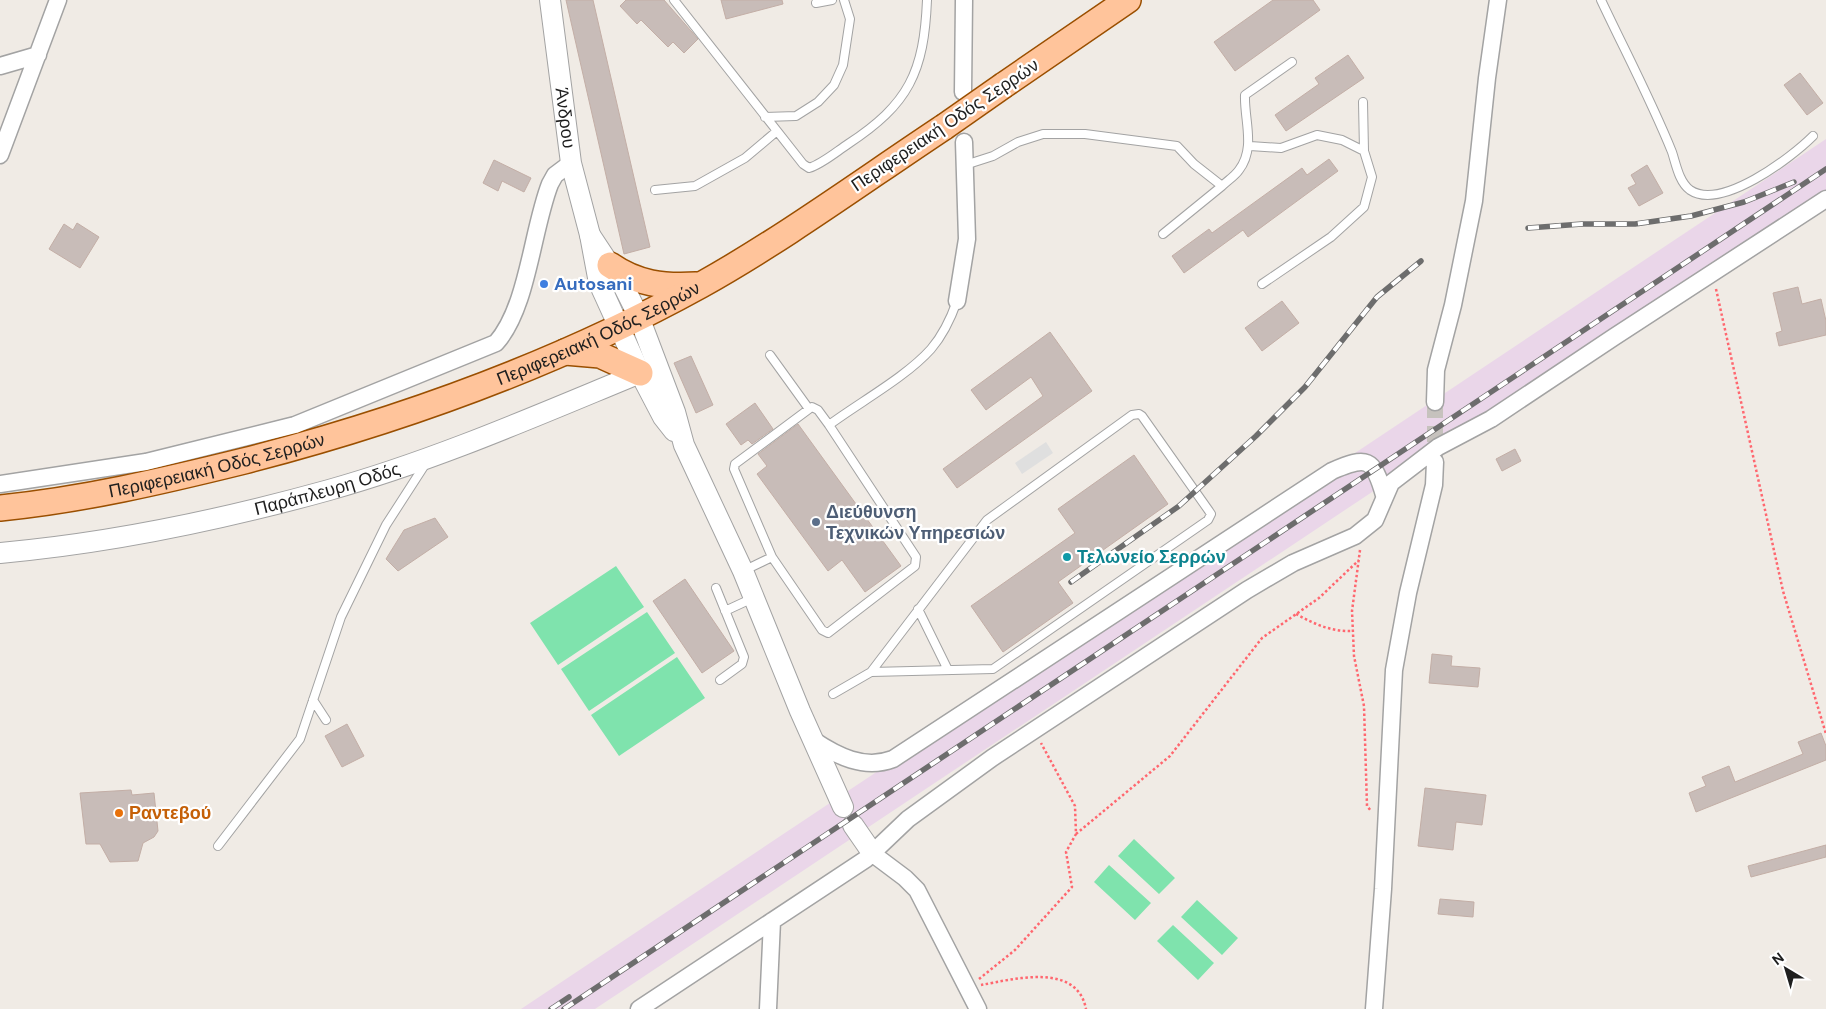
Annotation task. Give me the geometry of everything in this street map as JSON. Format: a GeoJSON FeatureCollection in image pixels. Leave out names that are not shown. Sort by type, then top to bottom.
{"type":"FeatureCollection","features":[{"type":"Feature","properties":{"kind":"main road","name":"Περιφερειακή Οδός Σερρών"},"geometry":{"type":"LineString","coordinates":[[0,508],[39,504],[150,484],[317,441],[429,407],[565,352],[701,285],[755,252],[944,127],[1128,0]]}},
{"type":"Feature","properties":{"kind":"main road"},"geometry":{"type":"LineString","coordinates":[[610,265],[625,275],[642,282],[679,286],[701,285]]}},
{"type":"Feature","properties":{"kind":"main road"},"geometry":{"type":"LineString","coordinates":[[565,352],[600,355],[640,373]]}},
{"type":"Feature","properties":{"kind":"street"},"geometry":{"type":"LineString","coordinates":[[0,155],[58,0]]}},
{"type":"Feature","properties":{"kind":"street","name":"Άνδρου"},"geometry":{"type":"LineString","coordinates":[[550,0],[571,163],[590,235]]}},
{"type":"Feature","properties":{"kind":"street"},"geometry":{"type":"LineString","coordinates":[[963,92],[964,0]]}},
{"type":"Feature","properties":{"kind":"street"},"geometry":{"type":"LineString","coordinates":[[1435,402],[1436,370],[1453,305],[1474,201],[1486,78],[1498,0]]}},
{"type":"Feature","properties":{"kind":"street"},"geometry":{"type":"LineString","coordinates":[[0,66],[38,54]]}},
{"type":"Feature","properties":{"kind":"street"},"geometry":{"type":"LineString","coordinates":[[956,301],[967,239],[964,142]]}},
{"type":"Feature","properties":{"kind":"street"},"geometry":{"type":"LineString","coordinates":[[0,484],[146,462],[295,426],[496,343],[506,329],[517,302],[550,184],[556,175],[571,163]]}},
{"type":"Feature","properties":{"kind":"street"},"geometry":{"type":"LineString","coordinates":[[639,1009],[873,854],[908,819],[1034,730],[1247,590],[1293,563],[1361,531],[1375,520],[1391,483],[1438,447],[1491,419],[1826,198]]}},
{"type":"Feature","properties":{"kind":"street"},"geometry":{"type":"LineString","coordinates":[[590,235],[610,265],[629,322],[640,373],[663,417],[684,445]]}},
{"type":"Feature","properties":{"kind":"street"},"geometry":{"type":"LineString","coordinates":[[590,235],[599,283],[629,322],[675,412],[684,445],[743,571],[843,807]]}},
{"type":"Feature","properties":{"kind":"street","name":"Παράπλευρη Οδός"},"geometry":{"type":"LineString","coordinates":[[0,553],[64,547],[181,527],[330,490],[430,457],[640,373]]}},
{"type":"Feature","properties":{"kind":"street"},"geometry":{"type":"LineString","coordinates":[[813,740],[855,762],[880,764],[893,759],[1332,471],[1354,461],[1370,464],[1380,481],[1384,496]]}},
{"type":"Feature","properties":{"kind":"street"},"geometry":{"type":"LineString","coordinates":[[1374,1009],[1394,670],[1408,593],[1434,485],[1435,462]]}},
{"type":"Feature","properties":{"kind":"street"},"geometry":{"type":"LineString","coordinates":[[853,825],[873,854],[905,878],[917,890],[978,1009]]}},
{"type":"Feature","properties":{"kind":"street"},"geometry":{"type":"LineString","coordinates":[[768,1009],[772,921]]}},
{"type":"Feature","properties":{"kind":"lane"},"geometry":{"type":"LineString","coordinates":[[674,0],[802,164],[808,168],[878,123],[898,102],[918,69],[923,50],[927,0]]}},
{"type":"Feature","properties":{"kind":"lane"},"geometry":{"type":"LineString","coordinates":[[816,3],[832,0]]}},
{"type":"Feature","properties":{"kind":"lane"},"geometry":{"type":"LineString","coordinates":[[766,117],[796,116],[818,102],[834,85],[842,65],[850,19],[844,0]]}},
{"type":"Feature","properties":{"kind":"lane"},"geometry":{"type":"LineString","coordinates":[[1601,0],[1657,116],[1681,178],[1690,190],[1711,195],[1733,188],[1774,167],[1800,149],[1813,136]]}},
{"type":"Feature","properties":{"kind":"lane"},"geometry":{"type":"LineString","coordinates":[[1163,234],[1240,170],[1250,146],[1244,112],[1245,95],[1292,62]]}},
{"type":"Feature","properties":{"kind":"lane"},"geometry":{"type":"LineString","coordinates":[[1262,284],[1331,237],[1364,207],[1372,176],[1364,150],[1363,102]]}},
{"type":"Feature","properties":{"kind":"lane"},"geometry":{"type":"LineString","coordinates":[[656,190],[695,186],[737,164],[777,132]]}},
{"type":"Feature","properties":{"kind":"lane"},"geometry":{"type":"LineString","coordinates":[[965,165],[993,156],[1018,142],[1042,134],[1085,134],[1178,146],[1194,164],[1222,186]]}},
{"type":"Feature","properties":{"kind":"lane"},"geometry":{"type":"LineString","coordinates":[[1250,146],[1281,148],[1317,135],[1342,140],[1364,150]]}},
{"type":"Feature","properties":{"kind":"lane"},"geometry":{"type":"LineString","coordinates":[[828,425],[916,363],[927,353],[950,320],[956,301]]}},
{"type":"Feature","properties":{"kind":"lane"},"geometry":{"type":"LineString","coordinates":[[770,355],[809,408]]}},
{"type":"Feature","properties":{"kind":"lane"},"geometry":{"type":"LineString","coordinates":[[812,407],[818,410],[916,557],[916,563],[828,633],[822,630],[772,557],[734,466],[737,461],[809,408],[812,407]]}},
{"type":"Feature","properties":{"kind":"lane"},"geometry":{"type":"LineString","coordinates":[[832,694],[871,672],[987,520],[1135,414],[1142,416],[1209,511],[1208,520],[993,668],[871,672]]}},
{"type":"Feature","properties":{"kind":"lane"},"geometry":{"type":"LineString","coordinates":[[218,846],[300,739],[341,617],[386,525],[430,457]]}},
{"type":"Feature","properties":{"kind":"lane"},"geometry":{"type":"LineString","coordinates":[[743,571],[772,557]]}},
{"type":"Feature","properties":{"kind":"lane"},"geometry":{"type":"LineString","coordinates":[[716,588],[744,657],[742,664],[720,680]]}},
{"type":"Feature","properties":{"kind":"lane"},"geometry":{"type":"LineString","coordinates":[[725,611],[754,598]]}},
{"type":"Feature","properties":{"kind":"lane"},"geometry":{"type":"LineString","coordinates":[[918,609],[948,670]]}},
{"type":"Feature","properties":{"kind":"lane"},"geometry":{"type":"LineString","coordinates":[[313,700],[326,720]]}},
{"type":"Feature","properties":{"kind":"path"},"geometry":{"type":"LineString","coordinates":[[1712,273],[1783,591],[1826,734]]}},
{"type":"Feature","properties":{"kind":"path"},"geometry":{"type":"LineString","coordinates":[[1361,531],[1352,611],[1354,656],[1364,706],[1367,806],[1386,828]]}},
{"type":"Feature","properties":{"kind":"path"},"geometry":{"type":"LineString","coordinates":[[968,987],[1015,950],[1072,887],[1066,852],[1076,834],[1170,756],[1262,638],[1319,598],[1359,560]]}},
{"type":"Feature","properties":{"kind":"path"},"geometry":{"type":"LineString","coordinates":[[1296,614],[1317,626],[1343,632],[1353,631]]}},
{"type":"Feature","properties":{"kind":"path"},"geometry":{"type":"LineString","coordinates":[[1034,730],[1075,806],[1076,834]]}},
{"type":"Feature","properties":{"kind":"path"},"geometry":{"type":"LineString","coordinates":[[968,987],[1026,978],[1050,977],[1061,979],[1075,989],[1084,1000],[1086,1009]]}},
{"type":"Feature","properties":{"kind":"shaded area"},"geometry":{"type":"Polygon","coordinates":[[[1826,139],[1826,190],[595,1009],[521,1009],[1826,139]]]}},
{"type":"Feature","properties":{"kind":"shaded area"},"geometry":{"type":"Polygon","coordinates":[[[1046,442],[1053,453],[1022,474],[1015,463],[1046,442]]]}},
{"type":"Feature","properties":{"kind":"green space"},"geometry":{"type":"Polygon","coordinates":[[[616,566],[644,607],[558,665],[530,623],[616,566]]]}},
{"type":"Feature","properties":{"kind":"green space"},"geometry":{"type":"Polygon","coordinates":[[[647,612],[675,653],[589,711],[561,669],[647,612]]]}},
{"type":"Feature","properties":{"kind":"green space"},"geometry":{"type":"Polygon","coordinates":[[[677,657],[705,698],[619,756],[591,715],[677,657]]]}},
{"type":"Feature","properties":{"kind":"green space"},"geometry":{"type":"Polygon","coordinates":[[[1134,839],[1175,878],[1159,894],[1118,856],[1134,839]]]}},
{"type":"Feature","properties":{"kind":"green space"},"geometry":{"type":"Polygon","coordinates":[[[1109,865],[1151,903],[1135,920],[1094,882],[1109,865]]]}},
{"type":"Feature","properties":{"kind":"green space"},"geometry":{"type":"Polygon","coordinates":[[[1197,900],[1238,938],[1222,955],[1181,917],[1197,900]]]}},
{"type":"Feature","properties":{"kind":"green space"},"geometry":{"type":"Polygon","coordinates":[[[1173,925],[1214,963],[1198,980],[1157,941],[1173,925]]]}},
{"type":"Feature","properties":{"kind":"building"},"geometry":{"type":"Polygon","coordinates":[[[566,0],[593,0],[650,247],[624,254],[566,0]]]}},
{"type":"Feature","properties":{"kind":"building"},"geometry":{"type":"Polygon","coordinates":[[[626,0],[664,0],[698,39],[684,53],[673,42],[668,47],[641,20],[637,24],[620,6],[626,0]]]}},
{"type":"Feature","properties":{"kind":"building"},"geometry":{"type":"Polygon","coordinates":[[[721,0],[782,0],[783,4],[726,19],[721,0]]]}},
{"type":"Feature","properties":{"kind":"building"},"geometry":{"type":"Polygon","coordinates":[[[1273,0],[1313,0],[1320,10],[1235,71],[1214,42],[1273,0]]]}},
{"type":"Feature","properties":{"kind":"building"},"geometry":{"type":"Polygon","coordinates":[[[1348,55],[1364,78],[1286,131],[1275,115],[1319,84],[1315,78],[1348,55]]]}},
{"type":"Feature","properties":{"kind":"building"},"geometry":{"type":"Polygon","coordinates":[[[1800,73],[1823,103],[1807,115],[1784,85],[1800,73]]]}},
{"type":"Feature","properties":{"kind":"building"},"geometry":{"type":"Polygon","coordinates":[[[1329,159],[1338,171],[1248,237],[1243,230],[1184,273],[1172,256],[1209,229],[1212,233],[1302,168],[1307,175],[1329,159]]]}},
{"type":"Feature","properties":{"kind":"building"},"geometry":{"type":"Polygon","coordinates":[[[494,160],[531,178],[524,192],[502,181],[498,191],[483,183],[494,160]]]}},
{"type":"Feature","properties":{"kind":"building"},"geometry":{"type":"Polygon","coordinates":[[[1647,165],[1663,193],[1639,206],[1628,188],[1636,184],[1631,175],[1647,165]]]}},
{"type":"Feature","properties":{"kind":"building"},"geometry":{"type":"Polygon","coordinates":[[[77,223],[99,237],[80,268],[49,249],[64,224],[73,230],[77,223]]]}},
{"type":"Feature","properties":{"kind":"building"},"geometry":{"type":"Polygon","coordinates":[[[1798,287],[1802,304],[1821,299],[1826,321],[1826,335],[1779,346],[1776,333],[1782,331],[1773,293],[1798,287]]]}},
{"type":"Feature","properties":{"kind":"building"},"geometry":{"type":"Polygon","coordinates":[[[1282,301],[1299,323],[1262,351],[1245,328],[1282,301]]]}},
{"type":"Feature","properties":{"kind":"building"},"geometry":{"type":"Polygon","coordinates":[[[1050,332],[1092,391],[957,488],[943,469],[1043,396],[1031,377],[986,410],[971,390],[1050,332]]]}},
{"type":"Feature","properties":{"kind":"building"},"geometry":{"type":"Polygon","coordinates":[[[691,356],[713,405],[696,413],[674,363],[691,356]]]}},
{"type":"Feature","properties":{"kind":"building"},"geometry":{"type":"Polygon","coordinates":[[[755,403],[773,429],[752,444],[748,440],[741,445],[726,424],[755,403]]]}},
{"type":"Feature","properties":{"kind":"building"},"geometry":{"type":"Polygon","coordinates":[[[798,424],[901,566],[865,592],[842,560],[828,571],[757,474],[767,466],[758,454],[798,424]]]}},
{"type":"Feature","properties":{"kind":"building"},"geometry":{"type":"Polygon","coordinates":[[[1515,449],[1521,461],[1502,471],[1496,459],[1515,449]]]}},
{"type":"Feature","properties":{"kind":"building","name":"Τελωνείο Σερρών"},"geometry":{"type":"Polygon","coordinates":[[[1134,455],[1168,504],[1058,582],[1073,603],[1003,652],[971,606],[1075,533],[1058,509],[1134,455]]]}},
{"type":"Feature","properties":{"kind":"building"},"geometry":{"type":"Polygon","coordinates":[[[435,518],[448,537],[398,571],[386,559],[404,530],[435,518]]]}},
{"type":"Feature","properties":{"kind":"building"},"geometry":{"type":"Polygon","coordinates":[[[685,579],[734,651],[702,673],[653,601],[685,579]]]}},
{"type":"Feature","properties":{"kind":"building"},"geometry":{"type":"Polygon","coordinates":[[[1432,654],[1452,656],[1451,666],[1480,668],[1478,687],[1429,683],[1432,654]]]}},
{"type":"Feature","properties":{"kind":"building"},"geometry":{"type":"Polygon","coordinates":[[[347,724],[364,756],[342,767],[325,736],[347,724]]]}},
{"type":"Feature","properties":{"kind":"building"},"geometry":{"type":"Polygon","coordinates":[[[1821,733],[1826,746],[1826,760],[1696,812],[1689,793],[1706,786],[1702,777],[1729,766],[1735,782],[1803,754],[1798,742],[1821,733]]]}},
{"type":"Feature","properties":{"kind":"building"},"geometry":{"type":"Polygon","coordinates":[[[1425,788],[1486,795],[1482,825],[1456,822],[1453,850],[1418,846],[1425,788]]]}},
{"type":"Feature","properties":{"kind":"building","name":"Ραντεβού"},"geometry":{"type":"Polygon","coordinates":[[[131,790],[132,795],[154,793],[158,831],[154,837],[143,843],[138,861],[110,862],[100,844],[86,844],[80,793],[131,790]]]}},
{"type":"Feature","properties":{"kind":"building"},"geometry":{"type":"Polygon","coordinates":[[[1826,845],[1826,857],[1751,877],[1748,866],[1826,845]]]}},
{"type":"Feature","properties":{"kind":"building"},"geometry":{"type":"Polygon","coordinates":[[[1440,899],[1474,902],[1473,917],[1438,914],[1440,899]]]}},
{"type":"Feature","properties":{"kind":"tunnel"},"geometry":{"type":"LineString","coordinates":[[1435,402],[1435,460]]}},
{"type":"Feature","properties":{"kind":"railway"},"geometry":{"type":"LineString","coordinates":[[564,1009],[1826,169]]}},
{"type":"Feature","properties":{"kind":"railway"},"geometry":{"type":"LineString","coordinates":[[1528,228],[1582,224],[1635,224],[1691,216],[1744,202],[1794,182]]}},
{"type":"Feature","properties":{"kind":"railway"},"geometry":{"type":"LineString","coordinates":[[1071,582],[1179,506],[1256,436],[1305,387],[1377,297],[1421,261]]}},
{"type":"Feature","properties":{"kind":"railway"},"geometry":{"type":"LineString","coordinates":[[551,1009],[569,997]]}},
{"type":"Feature","properties":{"kind":"place","name":"Autosani"},"geometry":{"type":"Point","coordinates":[544,284]}},
{"type":"Feature","properties":{"kind":"place","name":"Διεύθυνση Τεχνικών Υπηρεσιών"},"geometry":{"type":"Point","coordinates":[816,522]}},
{"type":"Feature","properties":{"kind":"place","name":"Τελωνείο Σερρών"},"geometry":{"type":"Point","coordinates":[1067,557]}},
{"type":"Feature","properties":{"kind":"place","name":"Ραντεβού"},"geometry":{"type":"Point","coordinates":[119,813]}}]}
